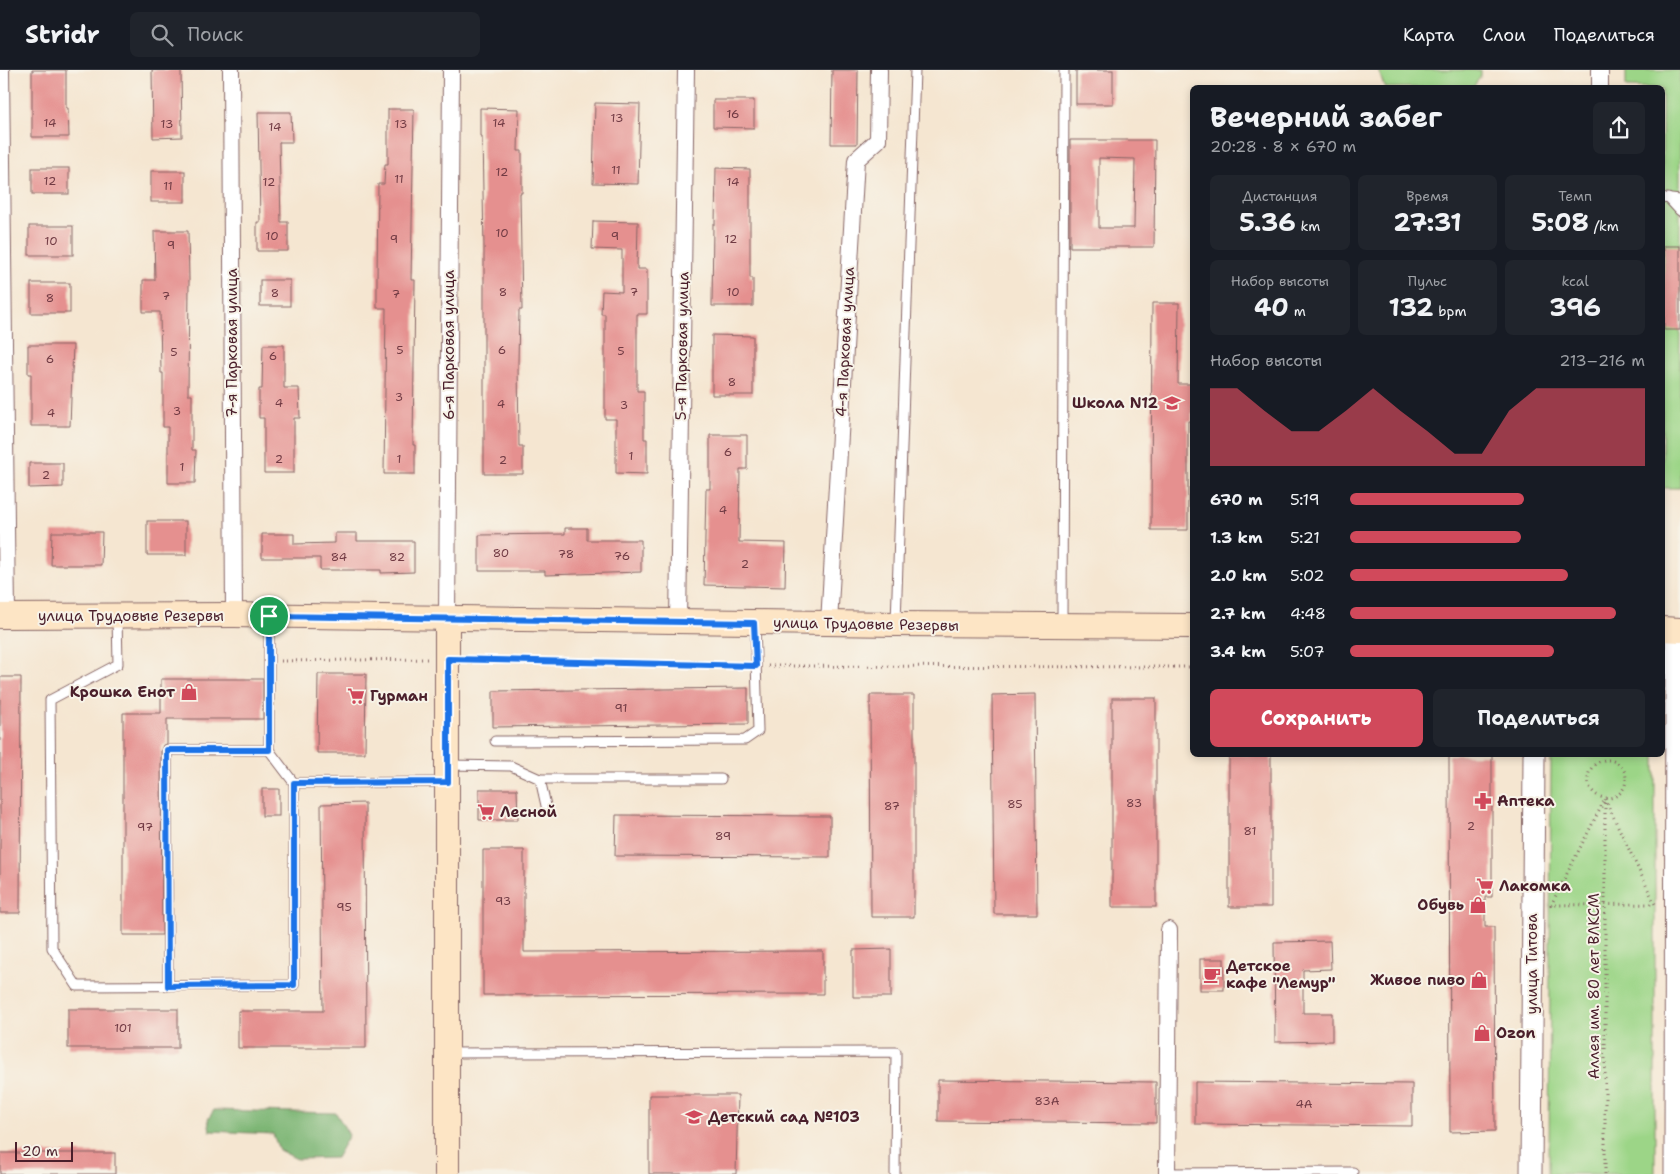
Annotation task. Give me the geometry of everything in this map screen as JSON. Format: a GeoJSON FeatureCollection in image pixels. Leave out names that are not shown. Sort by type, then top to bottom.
{"type":"FeatureCollection","features":[{"type":"Feature","properties":{"kind":"main road","name":"улица Трудовые Резервы"},"geometry":{"type":"LineString","coordinates":[[4,616],[234,615],[754,623],[1190,626]]}},
{"type":"Feature","properties":{"kind":"main road"},"geometry":{"type":"LineString","coordinates":[[447,1174],[448,619]]}},
{"type":"Feature","properties":{"kind":"street"},"geometry":{"type":"LineString","coordinates":[[1,70],[4,616]]}},
{"type":"Feature","properties":{"kind":"street","name":"7-я Парковая улица"},"geometry":{"type":"LineString","coordinates":[[230,70],[234,615]]}},
{"type":"Feature","properties":{"kind":"street","name":"6-я Парковая улица"},"geometry":{"type":"LineString","coordinates":[[448,619],[451,70]]}},
{"type":"Feature","properties":{"kind":"street","name":"5-я Парковая улица"},"geometry":{"type":"LineString","coordinates":[[678,622],[686,70]]}},
{"type":"Feature","properties":{"kind":"street","name":"4-я Парковая улица"},"geometry":{"type":"LineString","coordinates":[[829,623],[856,160],[878,140],[879,70]]}},
{"type":"Feature","properties":{"kind":"street"},"geometry":{"type":"LineString","coordinates":[[1600,70],[1600,85]]}},
{"type":"Feature","properties":{"kind":"street"},"geometry":{"type":"LineString","coordinates":[[1673,630],[1678,918],[1675,1174]]}},
{"type":"Feature","properties":{"kind":"street","name":"улица Титова"},"geometry":{"type":"LineString","coordinates":[[1531,1174],[1534,757]]}},
{"type":"Feature","properties":{"kind":"street"},"geometry":{"type":"LineString","coordinates":[[1167,1174],[1169,930]]}},
{"type":"Feature","properties":{"kind":"lane"},"geometry":{"type":"LineString","coordinates":[[896,624],[915,70]]}},
{"type":"Feature","properties":{"kind":"lane"},"geometry":{"type":"LineString","coordinates":[[1062,625],[1064,70]]}},
{"type":"Feature","properties":{"kind":"lane"},"geometry":{"type":"LineString","coordinates":[[1665,198],[1680,200]]}},
{"type":"Feature","properties":{"kind":"lane"},"geometry":{"type":"LineString","coordinates":[[1665,198],[1680,211]]}},
{"type":"Feature","properties":{"kind":"lane"},"geometry":{"type":"LineString","coordinates":[[117,616],[118,664],[50,700],[52,948],[77,986],[294,985],[294,783],[269,750],[269,616]]}},
{"type":"Feature","properties":{"kind":"lane"},"geometry":{"type":"LineString","coordinates":[[495,741],[745,740],[758,730],[754,623]]}},
{"type":"Feature","properties":{"kind":"lane"},"geometry":{"type":"LineString","coordinates":[[168,986],[167,750],[269,750]]}},
{"type":"Feature","properties":{"kind":"lane"},"geometry":{"type":"LineString","coordinates":[[294,783],[448,774],[511,766],[540,779],[721,779]]}},
{"type":"Feature","properties":{"kind":"lane"},"geometry":{"type":"LineString","coordinates":[[540,779],[547,810]]}},
{"type":"Feature","properties":{"kind":"lane"},"geometry":{"type":"LineString","coordinates":[[447,1053],[896,1052],[895,1174]]}},
{"type":"Feature","properties":{"kind":"lane"},"geometry":{"type":"LineString","coordinates":[[1167,1174],[1353,1172]]}},
{"type":"Feature","properties":{"kind":"path"},"geometry":{"type":"LineString","coordinates":[[269,661],[448,659],[756,666],[1190,667]]}},
{"type":"Feature","properties":{"kind":"path"},"geometry":{"type":"LineString","coordinates":[[1606,757],[1624,769],[1626,778],[1622,792],[1616,796],[1605,798],[1591,791],[1587,778],[1592,767],[1606,757]]}},
{"type":"Feature","properties":{"kind":"path"},"geometry":{"type":"LineString","coordinates":[[1605,798],[1656,904],[1551,906],[1605,798]]}},
{"type":"Feature","properties":{"kind":"path","name":"Аллея им. 80 лет ВЛКСМ"},"geometry":{"type":"LineString","coordinates":[[1605,798],[1605,1174]]}},
{"type":"Feature","properties":{"kind":"green space"},"geometry":{"type":"Polygon","coordinates":[[[1378,70],[1481,70],[1481,76],[1474,85],[1384,85],[1378,70]]]}},
{"type":"Feature","properties":{"kind":"green space"},"geometry":{"type":"Polygon","coordinates":[[[1626,70],[1680,70],[1680,488],[1665,488],[1665,85],[1626,85],[1626,70]]]}},
{"type":"Feature","properties":{"kind":"green space"},"geometry":{"type":"Polygon","coordinates":[[[1551,757],[1655,757],[1655,1174],[1549,1174],[1551,757]]]}},
{"type":"Feature","properties":{"kind":"green space"},"geometry":{"type":"Polygon","coordinates":[[[214,1110],[336,1113],[349,1135],[336,1158],[297,1159],[279,1150],[273,1134],[210,1131],[208,1119],[214,1110]]]}},
{"type":"Feature","properties":{"kind":"building"},"geometry":{"type":"Polygon","coordinates":[[[32,70],[66,70],[66,108],[68,108],[69,137],[32,137],[32,70]]]}},
{"type":"Feature","properties":{"kind":"building"},"geometry":{"type":"Polygon","coordinates":[[[152,70],[181,70],[182,137],[153,138],[152,70]]]}},
{"type":"Feature","properties":{"kind":"building"},"geometry":{"type":"Polygon","coordinates":[[[832,70],[858,70],[857,144],[831,144],[832,70]]]}},
{"type":"Feature","properties":{"kind":"building"},"geometry":{"type":"Polygon","coordinates":[[[1076,70],[1113,70],[1113,104],[1076,104],[1076,70]]]}},
{"type":"Feature","properties":{"kind":"building"},"geometry":{"type":"Polygon","coordinates":[[[713,100],[754,100],[754,128],[713,127],[713,100]]]}},
{"type":"Feature","properties":{"kind":"building"},"geometry":{"type":"Polygon","coordinates":[[[595,103],[640,104],[638,184],[593,183],[595,103]]]}},
{"type":"Feature","properties":{"kind":"building"},"geometry":{"type":"Polygon","coordinates":[[[480,108],[519,109],[518,151],[522,151],[522,193],[520,193],[522,310],[519,310],[518,364],[519,446],[523,446],[523,474],[484,474],[484,248],[480,108]]]}},
{"type":"Feature","properties":{"kind":"building"},"geometry":{"type":"Polygon","coordinates":[[[388,109],[414,109],[411,280],[415,280],[413,445],[415,445],[415,474],[384,474],[386,308],[377,308],[378,184],[384,184],[385,164],[388,164],[388,109]]]}},
{"type":"Feature","properties":{"kind":"building"},"geometry":{"type":"Polygon","coordinates":[[[258,112],[291,112],[292,142],[279,142],[281,222],[288,222],[288,251],[257,251],[257,222],[260,222],[258,112]]]}},
{"type":"Feature","properties":{"kind":"building"},"geometry":{"type":"Polygon","coordinates":[[[1070,140],[1155,140],[1154,247],[1070,247],[1070,140]],[[1099,158],[1099,228],[1134,228],[1135,159],[1099,158]]]}},
{"type":"Feature","properties":{"kind":"building"},"geometry":{"type":"Polygon","coordinates":[[[32,168],[69,168],[69,194],[32,194],[32,168]]]}},
{"type":"Feature","properties":{"kind":"building"},"geometry":{"type":"Polygon","coordinates":[[[716,168],[750,169],[750,278],[753,278],[753,306],[712,306],[716,168]]]}},
{"type":"Feature","properties":{"kind":"building"},"geometry":{"type":"Polygon","coordinates":[[[151,171],[185,171],[185,202],[151,202],[151,171]]]}},
{"type":"Feature","properties":{"kind":"building"},"geometry":{"type":"Polygon","coordinates":[[[593,221],[638,222],[637,269],[647,269],[647,314],[637,314],[637,391],[644,391],[644,439],[647,439],[647,474],[616,473],[616,419],[605,419],[605,314],[601,314],[602,291],[622,292],[622,250],[592,249],[593,221]]]}},
{"type":"Feature","properties":{"kind":"building"},"geometry":{"type":"Polygon","coordinates":[[[29,226],[73,226],[73,255],[29,255],[29,226]]]}},
{"type":"Feature","properties":{"kind":"building"},"geometry":{"type":"Polygon","coordinates":[[[154,231],[188,231],[188,395],[192,395],[192,450],[196,450],[195,483],[168,483],[168,427],[163,427],[160,312],[143,312],[143,280],[155,280],[154,231]]]}},
{"type":"Feature","properties":{"kind":"building"},"geometry":{"type":"Polygon","coordinates":[[[1665,246],[1680,246],[1680,330],[1665,330],[1665,246]]]}},
{"type":"Feature","properties":{"kind":"building"},"geometry":{"type":"Polygon","coordinates":[[[260,280],[290,280],[290,306],[260,306],[260,280]]]}},
{"type":"Feature","properties":{"kind":"building"},"geometry":{"type":"Polygon","coordinates":[[[31,283],[70,283],[70,313],[31,313],[31,283]]]}},
{"type":"Feature","properties":{"kind":"building","name":"Школа N12"},"geometry":{"type":"Polygon","coordinates":[[[1152,303],[1179,303],[1178,384],[1190,384],[1188,530],[1151,530],[1152,303]]]}},
{"type":"Feature","properties":{"kind":"building"},"geometry":{"type":"Polygon","coordinates":[[[712,335],[753,336],[753,395],[712,395],[712,335]]]}},
{"type":"Feature","properties":{"kind":"building"},"geometry":{"type":"Polygon","coordinates":[[[28,345],[73,345],[70,426],[31,426],[31,374],[28,374],[28,345]]]}},
{"type":"Feature","properties":{"kind":"building"},"geometry":{"type":"Polygon","coordinates":[[[263,345],[284,345],[284,388],[299,388],[300,418],[294,418],[294,473],[264,473],[264,418],[259,418],[259,389],[262,389],[263,345]]]}},
{"type":"Feature","properties":{"kind":"building"},"geometry":{"type":"Polygon","coordinates":[[[710,435],[747,435],[747,469],[740,469],[739,542],[786,543],[785,587],[704,585],[706,489],[710,489],[710,435]]]}},
{"type":"Feature","properties":{"kind":"building"},"geometry":{"type":"Polygon","coordinates":[[[29,463],[63,463],[63,487],[29,488],[29,463]]]}},
{"type":"Feature","properties":{"kind":"building"},"geometry":{"type":"Polygon","coordinates":[[[147,521],[186,521],[186,555],[147,555],[147,521]]]}},
{"type":"Feature","properties":{"kind":"building"},"geometry":{"type":"Polygon","coordinates":[[[565,528],[587,528],[587,540],[641,540],[641,572],[545,575],[545,571],[479,571],[479,535],[565,534],[565,528]]]}},
{"type":"Feature","properties":{"kind":"building"},"geometry":{"type":"Polygon","coordinates":[[[52,532],[102,532],[101,565],[51,565],[52,532]]]}},
{"type":"Feature","properties":{"kind":"building"},"geometry":{"type":"Polygon","coordinates":[[[335,533],[357,533],[357,541],[414,541],[414,572],[381,573],[381,570],[320,570],[320,558],[262,558],[262,534],[294,534],[294,544],[335,543],[335,533]]]}},
{"type":"Feature","properties":{"kind":"building"},"geometry":{"type":"Polygon","coordinates":[[[318,674],[366,674],[365,753],[317,753],[318,674]]]}},
{"type":"Feature","properties":{"kind":"building"},"geometry":{"type":"Polygon","coordinates":[[[0,677],[21,677],[20,913],[0,913],[0,677]]]}},
{"type":"Feature","properties":{"kind":"building"},"geometry":{"type":"Polygon","coordinates":[[[161,679],[263,679],[263,719],[167,719],[167,744],[163,745],[161,750],[162,935],[123,935],[123,713],[161,713],[161,679]]]}},
{"type":"Feature","properties":{"kind":"building"},"geometry":{"type":"Polygon","coordinates":[[[748,688],[748,724],[493,727],[493,691],[748,688]]]}},
{"type":"Feature","properties":{"kind":"building"},"geometry":{"type":"Polygon","coordinates":[[[1035,694],[1037,914],[994,914],[992,695],[1035,694]]]}},
{"type":"Feature","properties":{"kind":"building"},"geometry":{"type":"Polygon","coordinates":[[[870,695],[914,695],[914,917],[871,917],[870,695]]]}},
{"type":"Feature","properties":{"kind":"building"},"geometry":{"type":"Polygon","coordinates":[[[1112,698],[1156,698],[1156,907],[1112,907],[1112,698]]]}},
{"type":"Feature","properties":{"kind":"building"},"geometry":{"type":"Polygon","coordinates":[[[1229,757],[1271,757],[1271,907],[1229,907],[1229,757]]]}},
{"type":"Feature","properties":{"kind":"building"},"geometry":{"type":"Polygon","coordinates":[[[1449,757],[1492,757],[1492,897],[1485,897],[1485,927],[1494,927],[1495,1131],[1450,1132],[1449,757]]]}},
{"type":"Feature","properties":{"kind":"building"},"geometry":{"type":"Polygon","coordinates":[[[262,789],[279,789],[279,816],[262,816],[262,789]]]}},
{"type":"Feature","properties":{"kind":"building"},"geometry":{"type":"Polygon","coordinates":[[[479,789],[517,789],[518,820],[479,820],[479,789]]]}},
{"type":"Feature","properties":{"kind":"building"},"geometry":{"type":"Polygon","coordinates":[[[365,803],[366,1048],[238,1048],[238,1011],[323,1011],[321,804],[365,803]]]}},
{"type":"Feature","properties":{"kind":"building"},"geometry":{"type":"Polygon","coordinates":[[[616,815],[830,816],[830,857],[615,856],[616,815]]]}},
{"type":"Feature","properties":{"kind":"building"},"geometry":{"type":"Polygon","coordinates":[[[483,850],[524,850],[524,952],[823,951],[823,994],[483,995],[483,850]]]}},
{"type":"Feature","properties":{"kind":"building"},"geometry":{"type":"Polygon","coordinates":[[[1330,941],[1331,969],[1303,970],[1303,1013],[1332,1013],[1332,1041],[1275,1042],[1274,942],[1330,941]]]}},
{"type":"Feature","properties":{"kind":"building"},"geometry":{"type":"Polygon","coordinates":[[[891,949],[891,997],[853,997],[853,950],[891,949]]]}},
{"type":"Feature","properties":{"kind":"building","name":"Детское кафе \"Лемур\""},"geometry":{"type":"Polygon","coordinates":[[[1200,959],[1224,959],[1224,990],[1200,990],[1200,959]]]}},
{"type":"Feature","properties":{"kind":"building"},"geometry":{"type":"Polygon","coordinates":[[[68,1009],[178,1009],[178,1048],[68,1048],[68,1009]]]}},
{"type":"Feature","properties":{"kind":"building"},"geometry":{"type":"Polygon","coordinates":[[[938,1080],[1156,1082],[1156,1123],[938,1121],[938,1080]]]}},
{"type":"Feature","properties":{"kind":"building"},"geometry":{"type":"Polygon","coordinates":[[[1195,1082],[1412,1084],[1412,1126],[1195,1124],[1195,1082]]]}},
{"type":"Feature","properties":{"kind":"building","name":"Детский сад №103"},"geometry":{"type":"Polygon","coordinates":[[[649,1095],[738,1095],[736,1174],[649,1174],[649,1095]]]}},
{"type":"Feature","properties":{"kind":"building"},"geometry":{"type":"Polygon","coordinates":[[[0,1153],[115,1153],[115,1174],[0,1174],[0,1153]]]}},
{"type":"Feature","properties":{"kind":"place","name":"Школа N12"},"geometry":{"type":"Point","coordinates":[1172,403]}},
{"type":"Feature","properties":{"kind":"place","name":"Крошка Енот"},"geometry":{"type":"Point","coordinates":[189,692]}},
{"type":"Feature","properties":{"kind":"place","name":"Гурман"},"geometry":{"type":"Point","coordinates":[356,696]}},
{"type":"Feature","properties":{"kind":"place","name":"Аптека"},"geometry":{"type":"Point","coordinates":[1483,801]}},
{"type":"Feature","properties":{"kind":"place","name":"Лесной"},"geometry":{"type":"Point","coordinates":[486,812]}},
{"type":"Feature","properties":{"kind":"place","name":"Лакомка"},"geometry":{"type":"Point","coordinates":[1485,886]}},
{"type":"Feature","properties":{"kind":"place","name":"Обувь"},"geometry":{"type":"Point","coordinates":[1478,905]}},
{"type":"Feature","properties":{"kind":"place","name":"Детское кафе \"Лемур\""},"geometry":{"type":"Point","coordinates":[1212,975]}},
{"type":"Feature","properties":{"kind":"place","name":"Живое пиво"},"geometry":{"type":"Point","coordinates":[1479,980]}},
{"type":"Feature","properties":{"kind":"place","name":"Ozon"},"geometry":{"type":"Point","coordinates":[1482,1033]}},
{"type":"Feature","properties":{"kind":"place","name":"Детский сад №103"},"geometry":{"type":"Point","coordinates":[694,1117]}},
{"type":"Feature","properties":{"kind":"route"},"geometry":{"type":"LineString","coordinates":[[269,616],[754,623],[756,666],[448,659],[448,782],[294,783],[294,985],[168,986],[167,750],[269,750],[269,616]]}}]}
